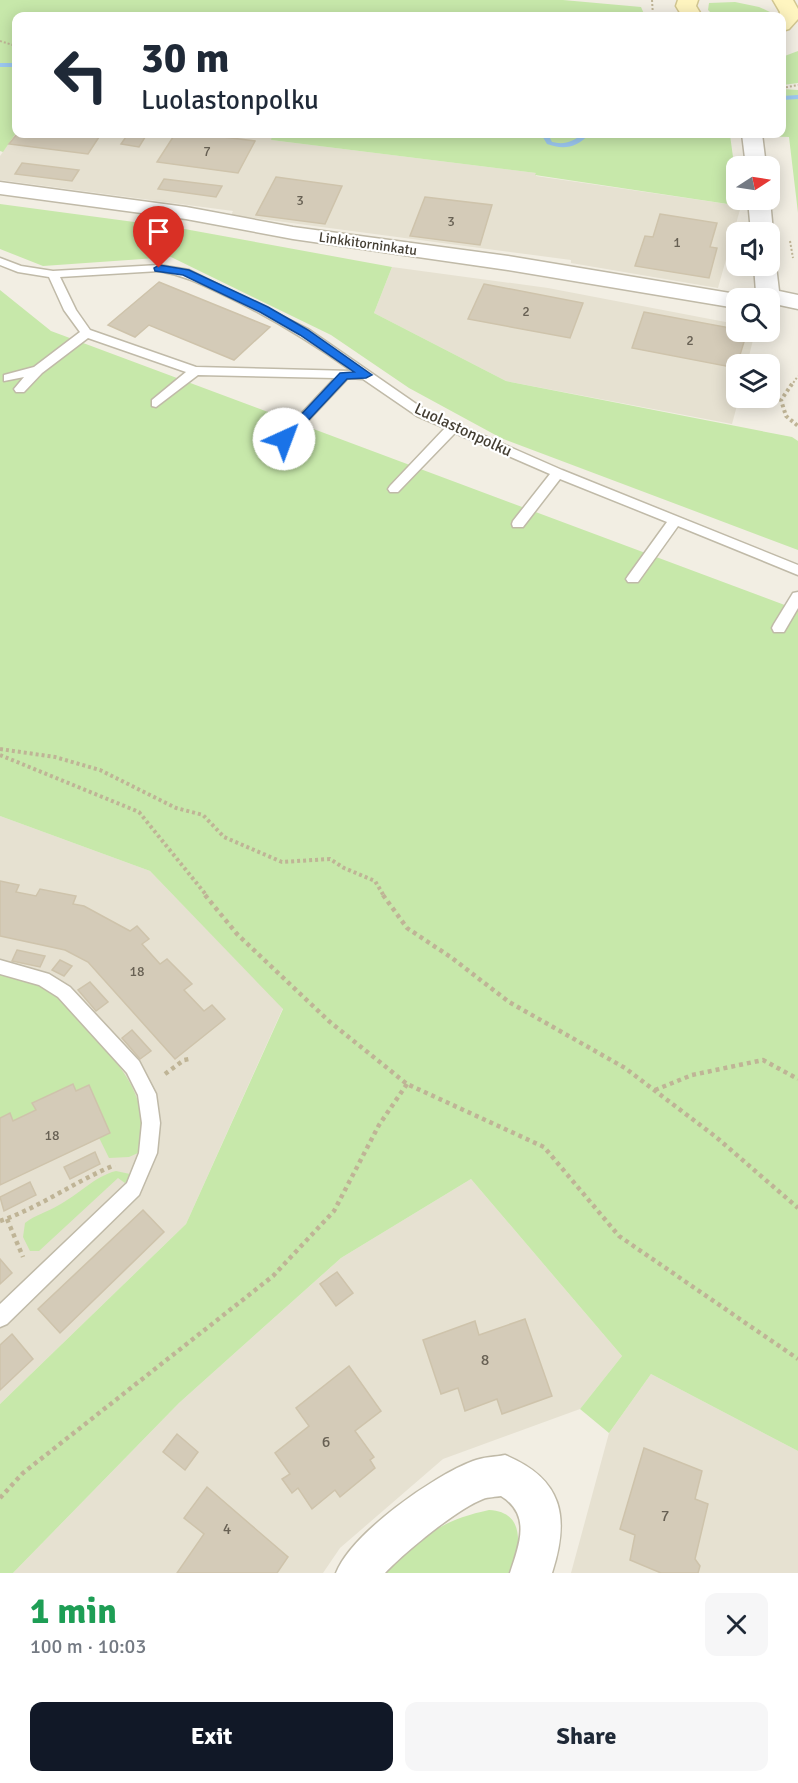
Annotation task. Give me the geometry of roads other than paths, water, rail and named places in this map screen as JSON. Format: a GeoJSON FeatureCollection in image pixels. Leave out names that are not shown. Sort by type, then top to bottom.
{"type":"FeatureCollection","features":[{"type":"Feature","properties":{"kind":"main road"},"geometry":{"type":"LineString","coordinates":[[679,0],[688,0]]}},
{"type":"Feature","properties":{"kind":"street"},"geometry":{"type":"LineString","coordinates":[[753,138],[755,156]]}},
{"type":"Feature","properties":{"kind":"street","name":"Linkkitorninkatu"},"geometry":{"type":"LineString","coordinates":[[0,188],[186,213],[293,233],[508,263],[726,299]]}},
{"type":"Feature","properties":{"kind":"street"},"geometry":{"type":"LineString","coordinates":[[780,300],[798,302]]}},
{"type":"Feature","properties":{"kind":"street"},"geometry":{"type":"LineString","coordinates":[[357,1573],[382,1546],[429,1509],[476,1480],[504,1475],[528,1489],[536,1500],[542,1515],[538,1552],[531,1573]]}},
{"type":"Feature","properties":{"kind":"lane","name":"Luolastonpolku"},"geometry":{"type":"LineString","coordinates":[[0,261],[18,268],[52,274],[159,268],[185,272],[284,321],[421,413],[558,473],[798,570]]}},
{"type":"Feature","properties":{"kind":"lane"},"geometry":{"type":"LineString","coordinates":[[52,274],[70,310],[86,333],[195,371],[366,375]]}},
{"type":"Feature","properties":{"kind":"lane"},"geometry":{"type":"LineString","coordinates":[[20,388],[38,370],[86,333]]}},
{"type":"Feature","properties":{"kind":"lane"},"geometry":{"type":"LineString","coordinates":[[8,378],[38,370]]}},
{"type":"Feature","properties":{"kind":"lane"},"geometry":{"type":"LineString","coordinates":[[156,403],[195,371]]}},
{"type":"Feature","properties":{"kind":"lane"},"geometry":{"type":"LineString","coordinates":[[284,439],[344,376]]}},
{"type":"Feature","properties":{"kind":"lane"},"geometry":{"type":"LineString","coordinates":[[394,489],[453,427]]}},
{"type":"Feature","properties":{"kind":"lane"},"geometry":{"type":"LineString","coordinates":[[518,524],[558,473]]}},
{"type":"Feature","properties":{"kind":"lane"},"geometry":{"type":"LineString","coordinates":[[633,579],[676,519]]}},
{"type":"Feature","properties":{"kind":"lane"},"geometry":{"type":"LineString","coordinates":[[779,628],[798,597]]}},
{"type":"Feature","properties":{"kind":"lane"},"geometry":{"type":"LineString","coordinates":[[0,967],[43,979],[64,992],[133,1067],[147,1094],[151,1123],[148,1153],[133,1189],[0,1317]]}},
{"type":"Feature","properties":{"kind":"waterway"},"geometry":{"type":"LineString","coordinates":[[0,65],[12,65]]}},
{"type":"Feature","properties":{"kind":"waterway"},"geometry":{"type":"LineString","coordinates":[[786,98],[798,97]]}},
{"type":"Feature","properties":{"kind":"waterway"},"geometry":{"type":"LineString","coordinates":[[547,138],[549,143],[564,146],[581,138]]}}]}
